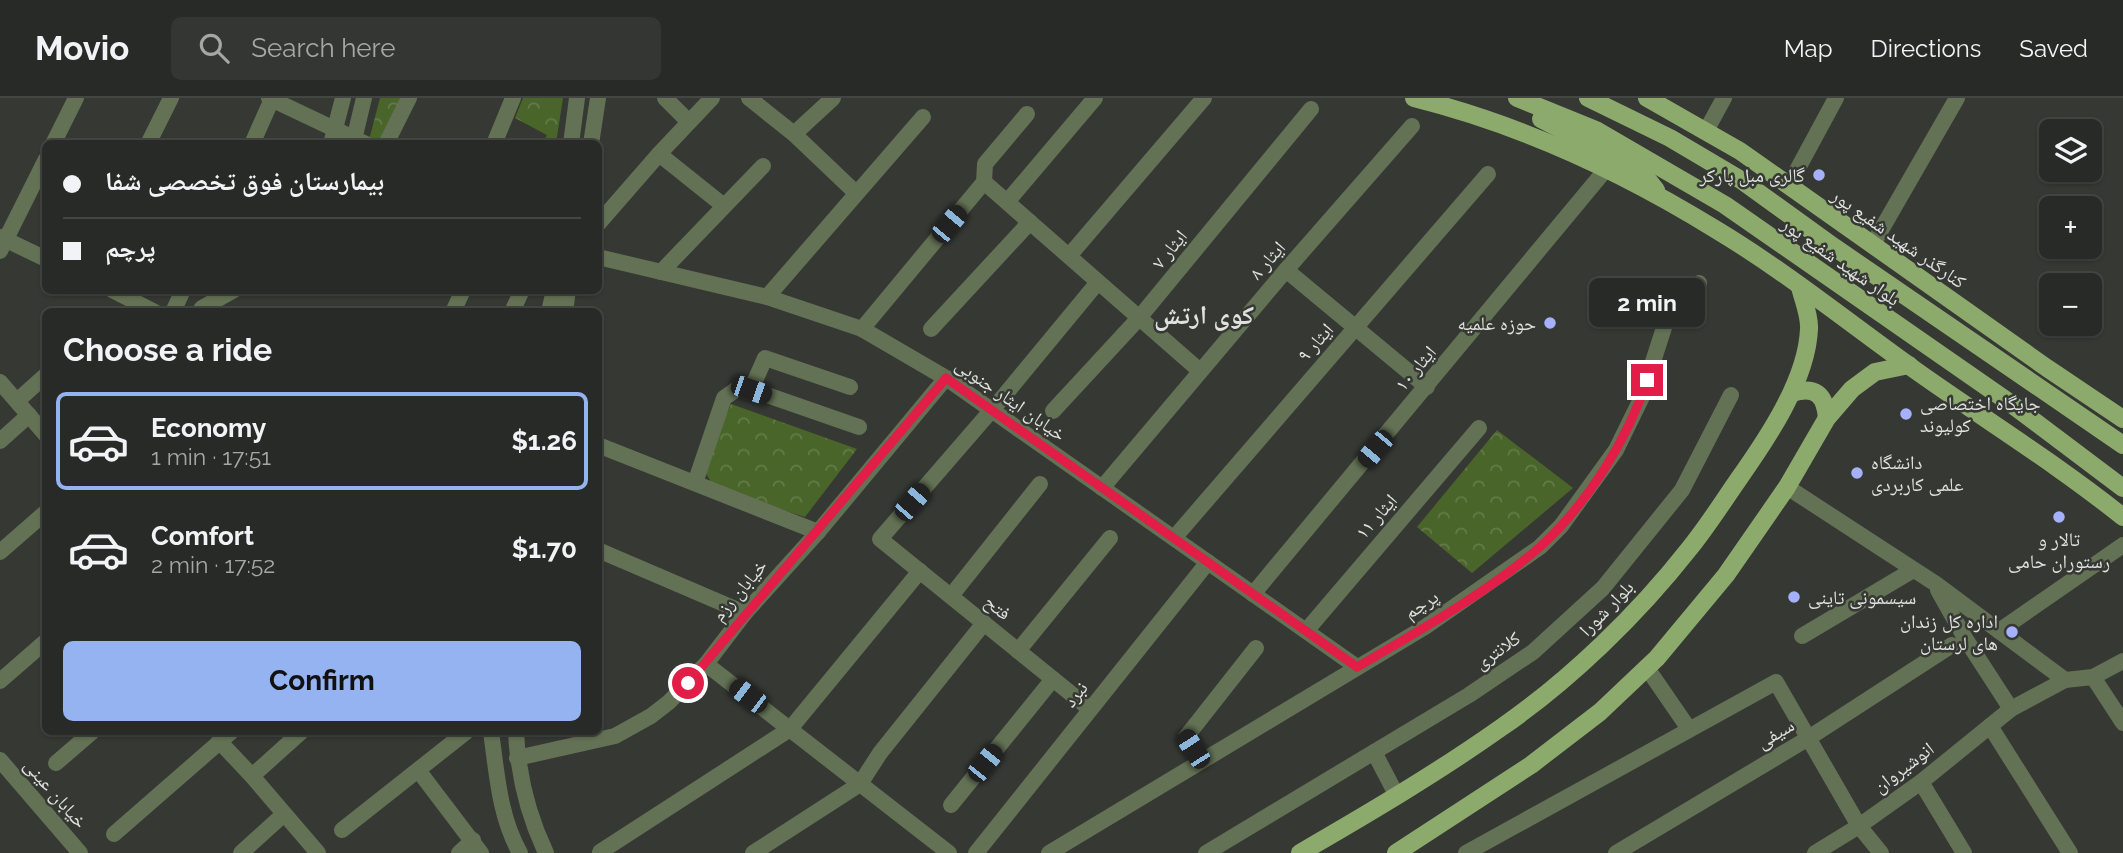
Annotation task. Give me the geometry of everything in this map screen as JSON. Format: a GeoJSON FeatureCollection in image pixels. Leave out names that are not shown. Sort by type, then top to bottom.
{"type":"FeatureCollection","features":[{"type":"Feature","properties":{"kind":"main road"},"geometry":{"type":"LineString","coordinates":[[1414,98],[1521,130],[1607,167],[1717,229],[2055,466],[2123,517]]}},
{"type":"Feature","properties":{"kind":"main road"},"geometry":{"type":"LineString","coordinates":[[1515,98],[1541,119],[1641,171],[1663,199]]}},
{"type":"Feature","properties":{"kind":"main road","name":"بلوار شهید شفیع پور"},"geometry":{"type":"LineString","coordinates":[[1515,98],[1597,130],[1725,205],[2010,402],[2123,488]]}},
{"type":"Feature","properties":{"kind":"main road","name":"بلوار شهید شفیع پور"},"geometry":{"type":"LineString","coordinates":[[1588,98],[1670,138],[1741,180],[2123,445]]}},
{"type":"Feature","properties":{"kind":"main road","name":"کنارگذر شهید شفیع پور"},"geometry":{"type":"LineString","coordinates":[[1647,98],[1740,151],[2123,419]]}},
{"type":"Feature","properties":{"kind":"main road","name":"بلوار شورا"},"geometry":{"type":"LineString","coordinates":[[1300,853],[1397,796],[1504,726],[1569,674],[1623,624],[1690,549],[1751,461],[1792,393],[1810,327],[1800,287]]}},
{"type":"Feature","properties":{"kind":"main road"},"geometry":{"type":"LineString","coordinates":[[1396,853],[1531,765],[1600,712],[1647,668],[1726,575],[1787,487],[1827,418],[1852,389],[1875,372],[1909,365]]}},
{"type":"Feature","properties":{"kind":"main road"},"geometry":{"type":"LineString","coordinates":[[1792,393],[1805,389],[1818,393],[1826,404],[1827,418]]}},
{"type":"Feature","properties":{"kind":"main road"},"geometry":{"type":"LineString","coordinates":[[2092,399],[2123,432]]}},
{"type":"Feature","properties":{"kind":"street"},"geometry":{"type":"LineString","coordinates":[[55,140],[76,98]]}},
{"type":"Feature","properties":{"kind":"street"},"geometry":{"type":"LineString","coordinates":[[150,140],[171,98]]}},
{"type":"Feature","properties":{"kind":"street"},"geometry":{"type":"LineString","coordinates":[[254,140],[271,99],[334,137],[343,98]]}},
{"type":"Feature","properties":{"kind":"street"},"geometry":{"type":"LineString","coordinates":[[358,140],[364,98]]}},
{"type":"Feature","properties":{"kind":"street"},"geometry":{"type":"LineString","coordinates":[[388,140],[409,98]]}},
{"type":"Feature","properties":{"kind":"street"},"geometry":{"type":"LineString","coordinates":[[496,140],[513,98]]}},
{"type":"Feature","properties":{"kind":"street"},"geometry":{"type":"LineString","coordinates":[[572,140],[577,98]]}},
{"type":"Feature","properties":{"kind":"street"},"geometry":{"type":"LineString","coordinates":[[592,140],[598,98]]}},
{"type":"Feature","properties":{"kind":"street"},"geometry":{"type":"LineString","coordinates":[[665,98],[689,122]]}},
{"type":"Feature","properties":{"kind":"street"},"geometry":{"type":"LineString","coordinates":[[602,219],[659,153],[712,98]]}},
{"type":"Feature","properties":{"kind":"street"},"geometry":{"type":"LineString","coordinates":[[749,98],[794,134],[856,192]]}},
{"type":"Feature","properties":{"kind":"street"},"geometry":{"type":"LineString","coordinates":[[794,134],[833,98]]}},
{"type":"Feature","properties":{"kind":"street"},"geometry":{"type":"LineString","coordinates":[[1007,202],[1095,98]]}},
{"type":"Feature","properties":{"kind":"street"},"geometry":{"type":"LineString","coordinates":[[1069,256],[1204,98]]}},
{"type":"Feature","properties":{"kind":"street"},"geometry":{"type":"LineString","coordinates":[[1706,131],[1724,98]]}},
{"type":"Feature","properties":{"kind":"street"},"geometry":{"type":"LineString","coordinates":[[1789,185],[1836,98]]}},
{"type":"Feature","properties":{"kind":"street"},"geometry":{"type":"LineString","coordinates":[[1873,244],[1957,98]]}},
{"type":"Feature","properties":{"kind":"street","name":"ایثار ۷"},"geometry":{"type":"LineString","coordinates":[[1053,411],[1139,318],[1311,109]]}},
{"type":"Feature","properties":{"kind":"street"},"geometry":{"type":"LineString","coordinates":[[862,329],[984,182],[985,164],[1027,114]]}},
{"type":"Feature","properties":{"kind":"street"},"geometry":{"type":"LineString","coordinates":[[767,297],[923,117]]}},
{"type":"Feature","properties":{"kind":"street","name":"ایثار ۸"},"geometry":{"type":"LineString","coordinates":[[1102,488],[1199,371],[1412,126]]}},
{"type":"Feature","properties":{"kind":"street"},"geometry":{"type":"LineString","coordinates":[[659,153],[724,206]]}},
{"type":"Feature","properties":{"kind":"street"},"geometry":{"type":"LineString","coordinates":[[661,272],[763,166]]}},
{"type":"Feature","properties":{"kind":"street"},"geometry":{"type":"LineString","coordinates":[[42,167],[2,242],[42,257]]}},
{"type":"Feature","properties":{"kind":"street","name":"ایثار ۱۰"},"geometry":{"type":"LineString","coordinates":[[1253,594],[1607,167]]}},
{"type":"Feature","properties":{"kind":"street","name":"ایثار ۹"},"geometry":{"type":"LineString","coordinates":[[1174,538],[1488,174]]}},
{"type":"Feature","properties":{"kind":"street"},"geometry":{"type":"LineString","coordinates":[[984,182],[1199,371]]}},
{"type":"Feature","properties":{"kind":"street"},"geometry":{"type":"LineString","coordinates":[[931,329],[1030,222]]}},
{"type":"Feature","properties":{"kind":"street","name":"خیابان ایثار جنوبی"},"geometry":{"type":"LineString","coordinates":[[602,258],[767,297],[862,329],[946,378],[1357,667]]}},
{"type":"Feature","properties":{"kind":"street"},"geometry":{"type":"LineString","coordinates":[[1286,270],[1427,387]]}},
{"type":"Feature","properties":{"kind":"street"},"geometry":{"type":"LineString","coordinates":[[991,410],[1098,282]]}},
{"type":"Feature","properties":{"kind":"street","name":"پرچم"},"geometry":{"type":"LineString","coordinates":[[1049,853],[1425,627],[1540,547],[1561,526],[1616,450],[1641,399],[1670,309],[1680,293],[1699,282]]}},
{"type":"Feature","properties":{"kind":"street"},"geometry":{"type":"LineString","coordinates":[[121,294],[147,308]]}},
{"type":"Feature","properties":{"kind":"street"},"geometry":{"type":"LineString","coordinates":[[204,308],[227,294]]}},
{"type":"Feature","properties":{"kind":"street"},"geometry":{"type":"LineString","coordinates":[[751,390],[765,358],[850,387]]}},
{"type":"Feature","properties":{"kind":"street","name":"خیابان رزم"},"geometry":{"type":"LineString","coordinates":[[517,758],[614,736],[651,716],[669,702],[706,664],[745,613],[818,532],[946,378]]}},
{"type":"Feature","properties":{"kind":"street"},"geometry":{"type":"LineString","coordinates":[[17,401],[42,379]]}},
{"type":"Feature","properties":{"kind":"street"},"geometry":{"type":"LineString","coordinates":[[0,382],[42,430]]}},
{"type":"Feature","properties":{"kind":"street"},"geometry":{"type":"LineString","coordinates":[[695,483],[724,398],[741,386],[859,427]]}},
{"type":"Feature","properties":{"kind":"street","name":"کلانتری"},"geometry":{"type":"LineString","coordinates":[[1206,853],[1469,695],[1533,652],[1603,588],[1682,490],[1731,396]]}},
{"type":"Feature","properties":{"kind":"street","name":"فتح"},"geometry":{"type":"LineString","coordinates":[[991,410],[880,538],[1090,709]]}},
{"type":"Feature","properties":{"kind":"street"},"geometry":{"type":"LineString","coordinates":[[0,441],[29,415]]}},
{"type":"Feature","properties":{"kind":"street","name":"ایثار ۱۱"},"geometry":{"type":"LineString","coordinates":[[1306,631],[1479,428]]}},
{"type":"Feature","properties":{"kind":"street"},"geometry":{"type":"LineString","coordinates":[[602,447],[818,532]]}},
{"type":"Feature","properties":{"kind":"street"},"geometry":{"type":"LineString","coordinates":[[951,596],[1040,484]]}},
{"type":"Feature","properties":{"kind":"street"},"geometry":{"type":"LineString","coordinates":[[1787,487],[1936,584],[2065,680],[2093,677],[2123,661]]}},
{"type":"Feature","properties":{"kind":"street"},"geometry":{"type":"LineString","coordinates":[[0,551],[42,515]]}},
{"type":"Feature","properties":{"kind":"street"},"geometry":{"type":"LineString","coordinates":[[1018,651],[1110,538]]}},
{"type":"Feature","properties":{"kind":"street"},"geometry":{"type":"LineString","coordinates":[[1999,631],[2123,544]]}},
{"type":"Feature","properties":{"kind":"street"},"geometry":{"type":"LineString","coordinates":[[602,552],[745,613]]}},
{"type":"Feature","properties":{"kind":"street","name":"نبرد"},"geometry":{"type":"LineString","coordinates":[[976,853],[1208,562]]}},
{"type":"Feature","properties":{"kind":"street"},"geometry":{"type":"LineString","coordinates":[[1802,636],[1913,570]]}},
{"type":"Feature","properties":{"kind":"street"},"geometry":{"type":"LineString","coordinates":[[600,852],[790,729],[920,571]]}},
{"type":"Feature","properties":{"kind":"street"},"geometry":{"type":"LineString","coordinates":[[1936,584],[1965,638],[2011,709]]}},
{"type":"Feature","properties":{"kind":"street"},"geometry":{"type":"LineString","coordinates":[[752,853],[860,784],[880,753],[984,623]]}},
{"type":"Feature","properties":{"kind":"street"},"geometry":{"type":"LineString","coordinates":[[0,681],[42,644]]}},
{"type":"Feature","properties":{"kind":"street","name":"سیفی"},"geometry":{"type":"LineString","coordinates":[[1616,853],[1807,739],[1952,645]]}},
{"type":"Feature","properties":{"kind":"street"},"geometry":{"type":"LineString","coordinates":[[1201,761],[1185,737],[1256,648]]}},
{"type":"Feature","properties":{"kind":"street"},"geometry":{"type":"LineString","coordinates":[[706,664],[949,853]]}},
{"type":"Feature","properties":{"kind":"street"},"geometry":{"type":"LineString","coordinates":[[1647,668],[1689,729]]}},
{"type":"Feature","properties":{"kind":"street"},"geometry":{"type":"LineString","coordinates":[[2093,677],[2123,723]]}},
{"type":"Feature","properties":{"kind":"street"},"geometry":{"type":"LineString","coordinates":[[951,806],[1053,679]]}},
{"type":"Feature","properties":{"kind":"street","name":"انوشیروان"},"geometry":{"type":"LineString","coordinates":[[1815,853],[1859,827],[1922,782],[2011,709],[2065,680]]}},
{"type":"Feature","properties":{"kind":"street"},"geometry":{"type":"LineString","coordinates":[[1466,853],[1776,682],[1859,827],[1881,853]]}},
{"type":"Feature","properties":{"kind":"street"},"geometry":{"type":"LineString","coordinates":[[1990,726],[2070,853]]}},
{"type":"Feature","properties":{"kind":"street"},"geometry":{"type":"LineString","coordinates":[[56,763],[89,735]]}},
{"type":"Feature","properties":{"kind":"street"},"geometry":{"type":"LineString","coordinates":[[253,776],[298,735]]}},
{"type":"Feature","properties":{"kind":"street"},"geometry":{"type":"LineString","coordinates":[[342,830],[462,735]]}},
{"type":"Feature","properties":{"kind":"street"},"geometry":{"type":"LineString","coordinates":[[491,735],[500,796],[510,835],[520,853]]}},
{"type":"Feature","properties":{"kind":"street"},"geometry":{"type":"LineString","coordinates":[[516,735],[517,758],[529,811],[546,853]]}},
{"type":"Feature","properties":{"kind":"street"},"geometry":{"type":"LineString","coordinates":[[114,834],[225,736],[253,776],[318,853]]}},
{"type":"Feature","properties":{"kind":"street"},"geometry":{"type":"LineString","coordinates":[[1374,752],[1397,796]]}},
{"type":"Feature","properties":{"kind":"street","name":"خیابان عینی"},"geometry":{"type":"LineString","coordinates":[[0,760],[80,853]]}},
{"type":"Feature","properties":{"kind":"street"},"geometry":{"type":"LineString","coordinates":[[418,769],[477,847],[459,853]]}},
{"type":"Feature","properties":{"kind":"street"},"geometry":{"type":"LineString","coordinates":[[1922,782],[1964,853]]}},
{"type":"Feature","properties":{"kind":"street"},"geometry":{"type":"LineString","coordinates":[[241,853],[284,814]]}},
{"type":"Feature","properties":{"kind":"green space"},"geometry":{"type":"Polygon","coordinates":[[[380,98],[405,98],[384,140],[369,140],[380,98]]]}},
{"type":"Feature","properties":{"kind":"green space"},"geometry":{"type":"Polygon","coordinates":[[[523,98],[563,98],[556,140],[544,140],[547,135],[515,118],[523,98]]]}},
{"type":"Feature","properties":{"kind":"green space"},"geometry":{"type":"Polygon","coordinates":[[[731,404],[857,449],[805,517],[715,488],[703,469],[731,404]]]}},
{"type":"Feature","properties":{"kind":"green space"},"geometry":{"type":"Polygon","coordinates":[[[1497,430],[1573,488],[1472,573],[1417,527],[1497,430]]]}},
{"type":"Feature","properties":{"kind":"place","name":"گالری مبل پارکر"},"geometry":{"type":"Point","coordinates":[1819,175]}},
{"type":"Feature","properties":{"kind":"place","name":"حوزه علمیه"},"geometry":{"type":"Point","coordinates":[1550,323]}},
{"type":"Feature","properties":{"kind":"place","name":"جایگاه اختصاصی کولیوند"},"geometry":{"type":"Point","coordinates":[1906,414]}},
{"type":"Feature","properties":{"kind":"place","name":"دانشگاه علمی کاربردی"},"geometry":{"type":"Point","coordinates":[1857,473]}},
{"type":"Feature","properties":{"kind":"place","name":"تالار و رستوران حامی"},"geometry":{"type":"Point","coordinates":[2059,517]}},
{"type":"Feature","properties":{"kind":"place","name":"سیسمونی تاینی"},"geometry":{"type":"Point","coordinates":[1794,597]}},
{"type":"Feature","properties":{"kind":"place","name":"اداره کل زندان های لرستان"},"geometry":{"type":"Point","coordinates":[2012,632]}},
{"type":"Feature","properties":{"kind":"district","name":"کوی ارتش"},"geometry":{"type":"Point","coordinates":[1204,315]}},
{"type":"Feature","properties":{"kind":"route"},"geometry":{"type":"LineString","coordinates":[[688,683],[946,378],[1357,667],[1425,627],[1540,547],[1583,498],[1616,450],[1641,399],[1647,380]]}}]}
